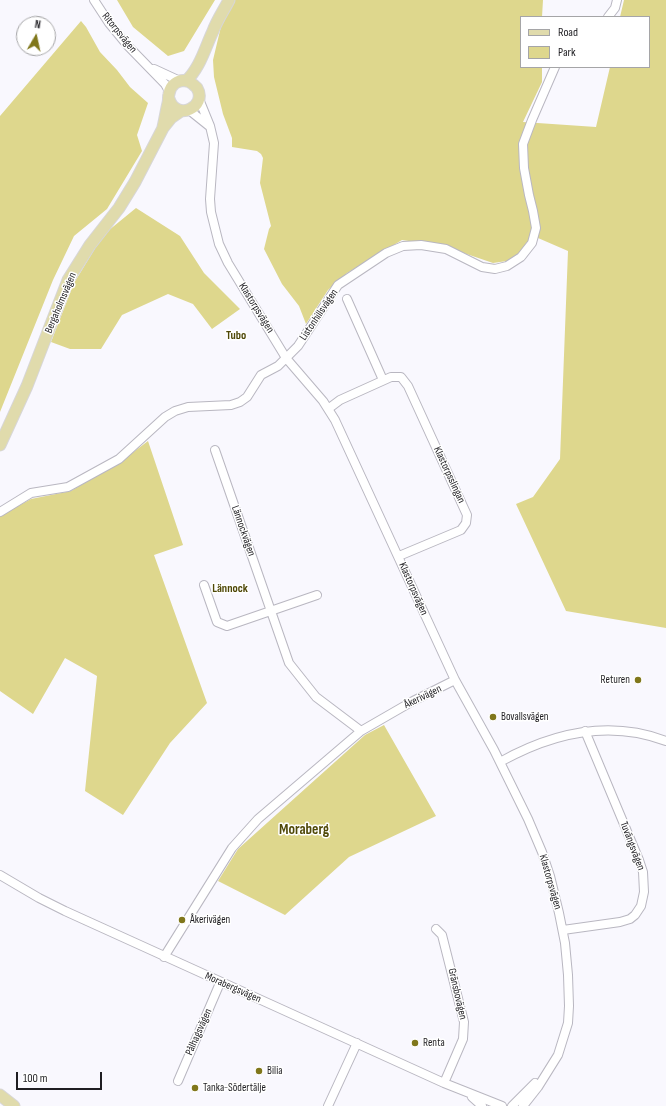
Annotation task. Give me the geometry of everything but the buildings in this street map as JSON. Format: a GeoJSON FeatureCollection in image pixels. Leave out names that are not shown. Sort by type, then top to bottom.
{"type":"FeatureCollection","features":[{"type":"Feature","properties":{"kind":"main road"},"geometry":{"type":"LineString","coordinates":[[185,111],[173,107],[169,95],[172,86],[192,75],[229,0]]}},
{"type":"Feature","properties":{"kind":"main road"},"geometry":{"type":"LineString","coordinates":[[196,87],[200,80],[204,52]]}},
{"type":"Feature","properties":{"kind":"main road"},"geometry":{"type":"LineString","coordinates":[[183,81],[192,83],[196,87],[199,98]]}},
{"type":"Feature","properties":{"kind":"main road","name":"Bergaholmsvägen"},"geometry":{"type":"LineString","coordinates":[[163,128],[169,95]]}},
{"type":"Feature","properties":{"kind":"main road","name":"Bergaholmsvägen"},"geometry":{"type":"LineString","coordinates":[[0,445],[27,386],[68,280],[90,245],[119,208],[135,182],[163,128],[172,118],[195,106],[199,98]]}},
{"type":"Feature","properties":{"kind":"main road"},"geometry":{"type":"LineString","coordinates":[[0,1095],[14,1106]]}},
{"type":"Feature","properties":{"kind":"street","name":"Ritorpsvägen"},"geometry":{"type":"LineString","coordinates":[[94,0],[109,23],[165,84],[169,95]]}},
{"type":"Feature","properties":{"kind":"street"},"geometry":{"type":"LineString","coordinates":[[609,16],[615,8],[617,0]]}},
{"type":"Feature","properties":{"kind":"street","name":"Ritorpsvägen"},"geometry":{"type":"LineString","coordinates":[[146,65],[183,81]]}},
{"type":"Feature","properties":{"kind":"street","name":"Listonhillsvägen"},"geometry":{"type":"LineString","coordinates":[[0,512],[31,493],[68,487],[119,460],[165,417],[175,411],[188,407],[231,405],[240,402],[247,396],[261,375],[278,366],[298,346],[338,285],[386,253],[403,246],[421,245],[446,249],[482,267],[495,269],[507,266],[521,257],[532,243],[536,228],[524,168],[523,144],[555,68]]}},
{"type":"Feature","properties":{"kind":"street","name":"Klastorpsvägen"},"geometry":{"type":"LineString","coordinates":[[199,98],[210,126],[214,143],[210,199],[213,224],[228,263],[286,358],[328,409],[399,556],[455,680],[500,762],[528,818],[550,876],[562,930],[568,975],[568,1024],[558,1055],[523,1106]]}},
{"type":"Feature","properties":{"kind":"street"},"geometry":{"type":"LineString","coordinates":[[185,111],[210,126]]}},
{"type":"Feature","properties":{"kind":"street"},"geometry":{"type":"LineString","coordinates":[[347,299],[383,380]]}},
{"type":"Feature","properties":{"kind":"street","name":"Klastorpsslingan"},"geometry":{"type":"LineString","coordinates":[[328,409],[340,400],[391,377],[401,378],[408,386],[467,515],[466,523],[461,530],[399,556]]}},
{"type":"Feature","properties":{"kind":"street","name":"Lännockvägen"},"geometry":{"type":"LineString","coordinates":[[215,450],[290,663],[316,697],[361,732]]}},
{"type":"Feature","properties":{"kind":"street"},"geometry":{"type":"LineString","coordinates":[[204,585],[217,622],[227,626],[271,612],[317,594]]}},
{"type":"Feature","properties":{"kind":"street","name":"Åkerivägen"},"geometry":{"type":"LineString","coordinates":[[164,957],[232,848],[258,819],[361,732],[413,701],[446,686],[455,680]]}},
{"type":"Feature","properties":{"kind":"street"},"geometry":{"type":"LineString","coordinates":[[500,762],[533,746],[573,734],[598,730],[623,730],[646,734],[666,741]]}},
{"type":"Feature","properties":{"kind":"street","name":"Tuvängsvägen"},"geometry":{"type":"LineString","coordinates":[[562,930],[625,921],[635,916],[639,911],[643,900],[643,872],[639,860],[585,732]]}},
{"type":"Feature","properties":{"kind":"street","name":"Morabergsvägen"},"geometry":{"type":"LineString","coordinates":[[0,875],[60,909],[164,957],[468,1094],[502,1106]]}},
{"type":"Feature","properties":{"kind":"street","name":"Gränsbovägen"},"geometry":{"type":"LineString","coordinates":[[436,929],[442,935],[464,1022],[464,1039],[444,1083]]}},
{"type":"Feature","properties":{"kind":"street","name":"Pålhagsvägen"},"geometry":{"type":"LineString","coordinates":[[178,1081],[220,982]]}},
{"type":"Feature","properties":{"kind":"street"},"geometry":{"type":"LineString","coordinates":[[328,1106],[357,1043]]}},
{"type":"Feature","properties":{"kind":"street","name":"Klastorpsvägen"},"geometry":{"type":"LineString","coordinates":[[512,1106],[550,1068]]}},
{"type":"Feature","properties":{"kind":"street","name":"Morabergsvägen"},"geometry":{"type":"LineString","coordinates":[[468,1094],[482,1106]]}},
{"type":"Feature","properties":{"kind":"green space"},"geometry":{"type":"Polygon","coordinates":[[[117,0],[215,0],[184,51],[168,56],[133,27],[117,0]]]}},
{"type":"Feature","properties":{"kind":"green space"},"geometry":{"type":"Polygon","coordinates":[[[234,0],[543,0],[542,16],[520,16],[520,68],[542,68],[542,82],[523,122],[596,127],[610,68],[650,68],[650,16],[620,16],[624,0],[666,0],[666,628],[566,611],[516,504],[533,497],[560,459],[568,251],[538,238],[527,242],[514,260],[493,263],[443,246],[402,240],[347,273],[328,290],[306,324],[299,306],[282,284],[264,249],[271,226],[260,183],[263,158],[257,151],[232,147],[232,138],[223,114],[214,77],[213,60],[223,18],[234,0]]]}},
{"type":"Feature","properties":{"kind":"green space"},"geometry":{"type":"Polygon","coordinates":[[[81,21],[100,52],[130,87],[148,103],[137,135],[142,151],[107,209],[74,236],[53,280],[0,412],[0,116],[51,56],[56,56],[56,50],[81,21]]]}},
{"type":"Feature","properties":{"kind":"green space"},"geometry":{"type":"Polygon","coordinates":[[[136,208],[180,236],[204,273],[240,309],[212,329],[193,304],[168,294],[122,315],[101,349],[70,349],[51,342],[74,283],[103,235],[136,208]]]}},
{"type":"Feature","properties":{"kind":"green space"},"geometry":{"type":"Polygon","coordinates":[[[148,441],[183,545],[154,555],[207,703],[170,743],[123,815],[85,791],[97,676],[65,658],[33,714],[0,691],[0,516],[31,499],[71,491],[123,460],[148,441]]]}},
{"type":"Feature","properties":{"kind":"green space"},"geometry":{"type":"Polygon","coordinates":[[[384,725],[436,816],[349,857],[285,915],[218,881],[238,849],[365,735],[384,725]]]}},
{"type":"Feature","properties":{"kind":"place","name":"Returen"},"geometry":{"type":"Point","coordinates":[638,680]}},
{"type":"Feature","properties":{"kind":"place","name":"Bovallsvägen"},"geometry":{"type":"Point","coordinates":[493,717]}},
{"type":"Feature","properties":{"kind":"place","name":"Åkerivägen"},"geometry":{"type":"Point","coordinates":[182,920]}},
{"type":"Feature","properties":{"kind":"place","name":"Renta"},"geometry":{"type":"Point","coordinates":[415,1043]}},
{"type":"Feature","properties":{"kind":"place","name":"Bilia"},"geometry":{"type":"Point","coordinates":[259,1071]}},
{"type":"Feature","properties":{"kind":"place","name":"Tanka-Södertälje"},"geometry":{"type":"Point","coordinates":[195,1088]}},
{"type":"Feature","properties":{"kind":"district","name":"Tubo"},"geometry":{"type":"Point","coordinates":[236,336]}},
{"type":"Feature","properties":{"kind":"district","name":"Lännock"},"geometry":{"type":"Point","coordinates":[230,589]}},
{"type":"Feature","properties":{"kind":"district","name":"Moraberg"},"geometry":{"type":"Point","coordinates":[304,830]}}]}
